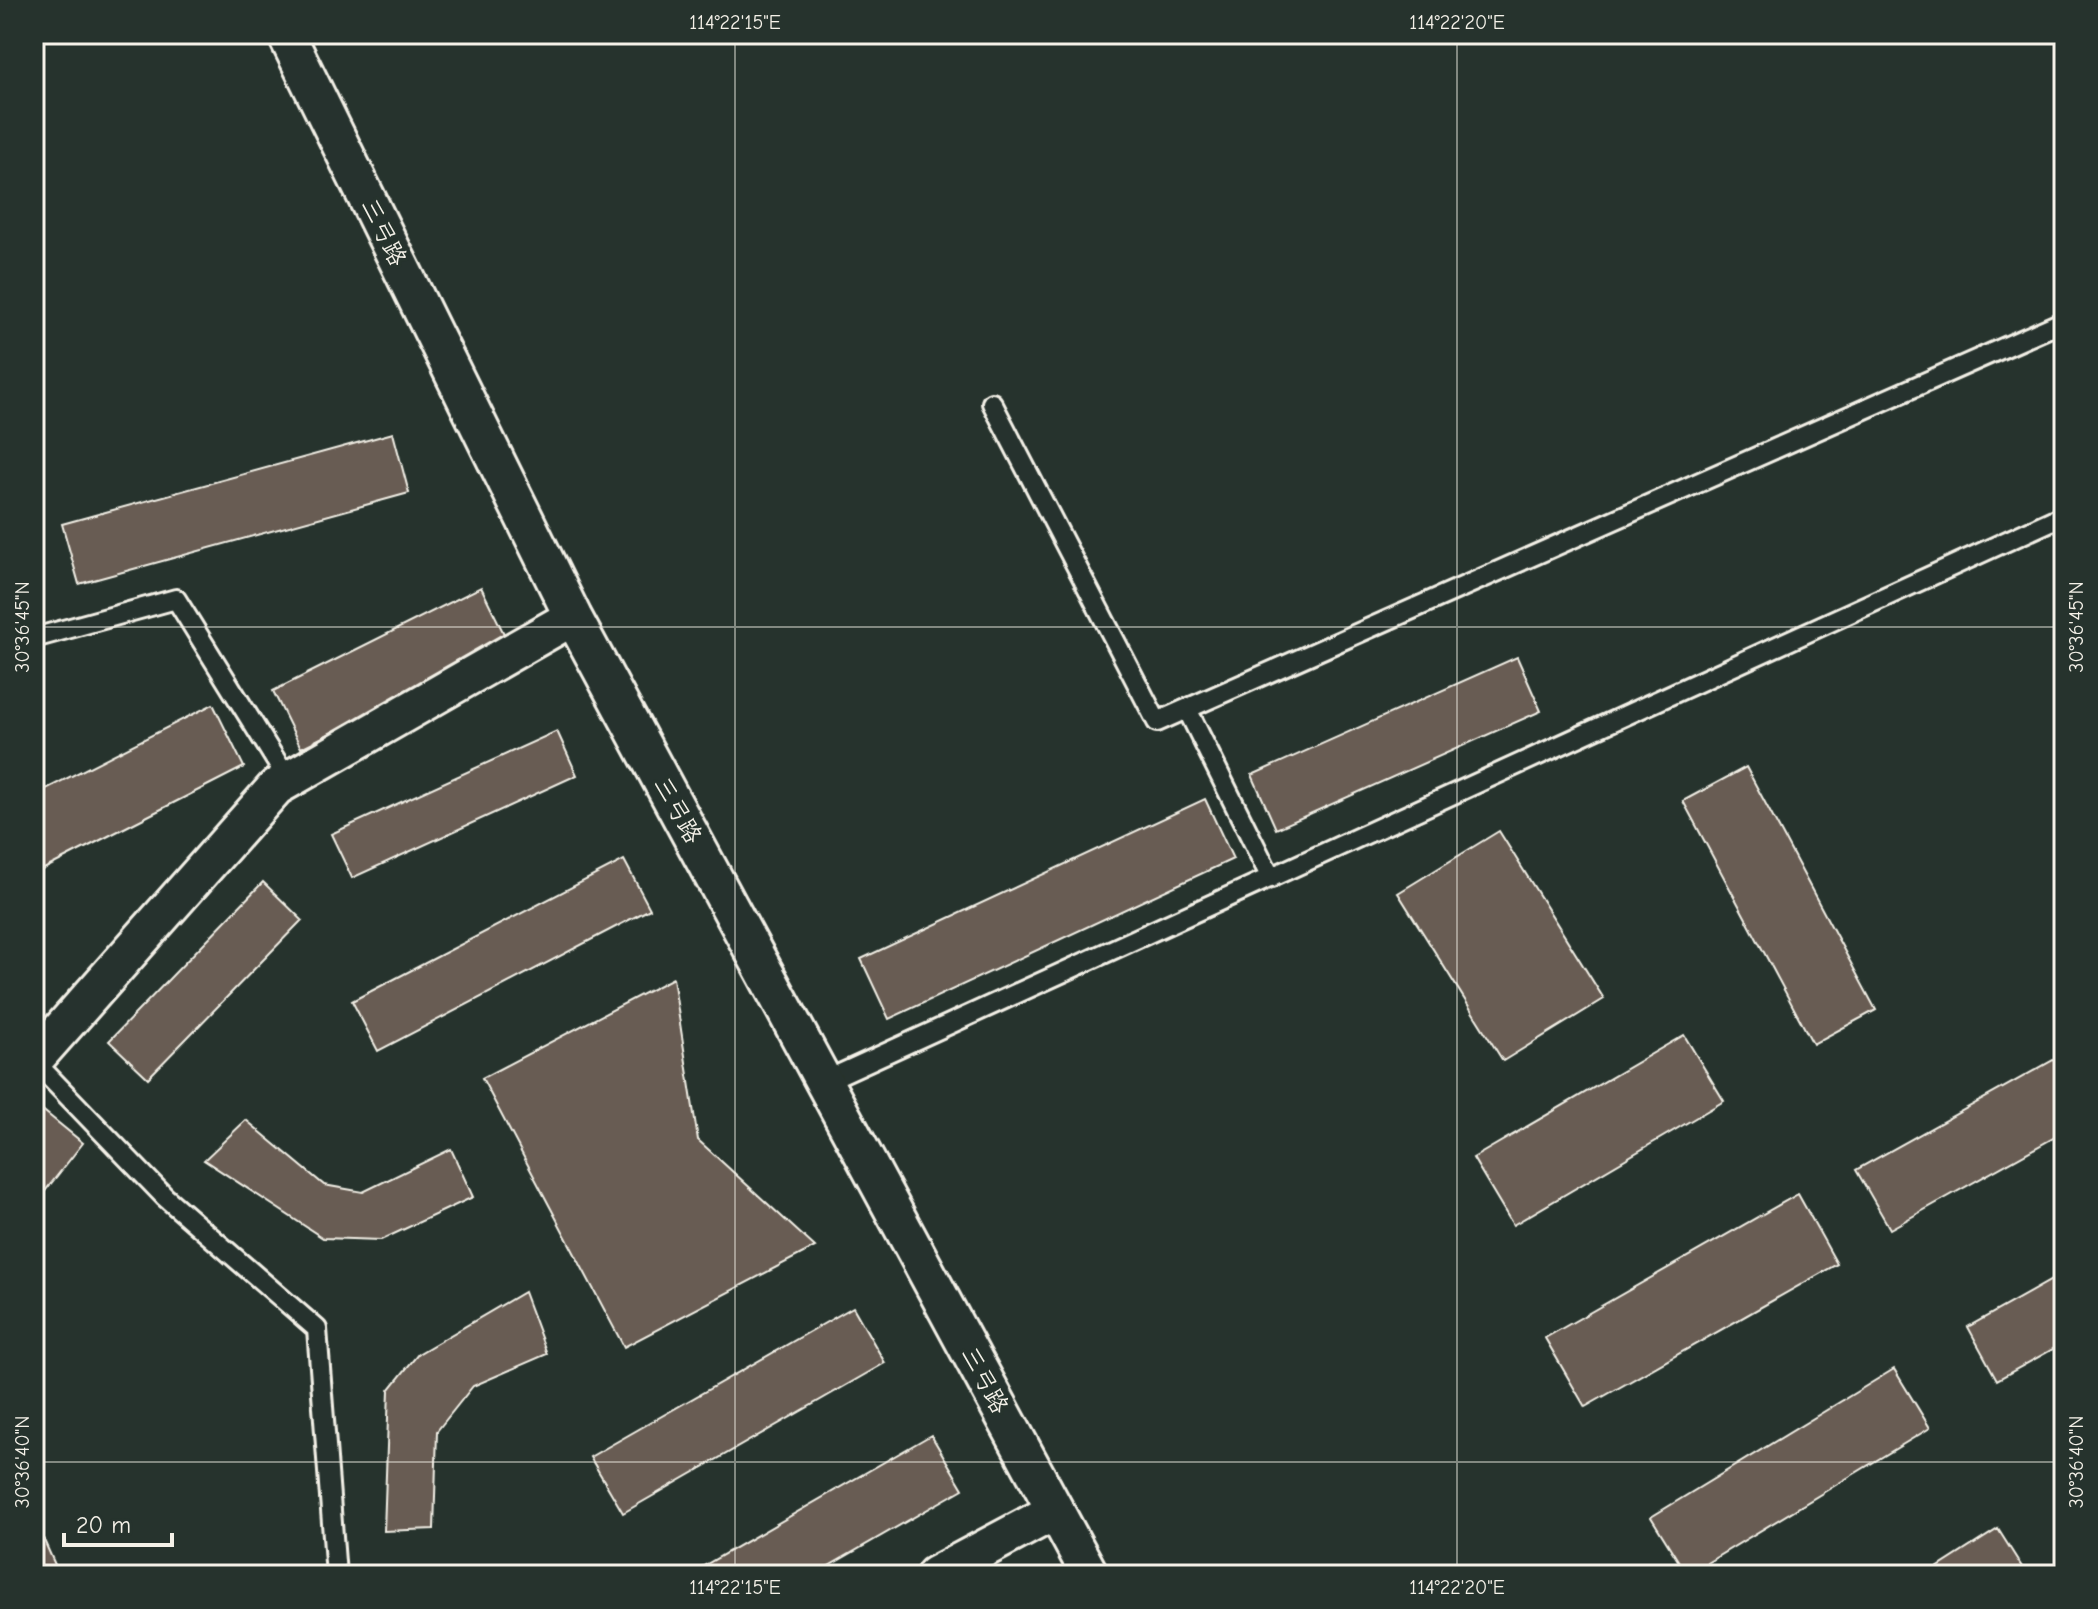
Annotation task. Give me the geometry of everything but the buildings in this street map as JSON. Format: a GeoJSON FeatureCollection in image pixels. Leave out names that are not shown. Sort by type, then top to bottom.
{"type":"FeatureCollection","features":[{"type":"Feature","properties":{"kind":"street","name":"三弓路"},"geometry":{"type":"LineString","coordinates":[[286,34],[573,617],[1090,1575]]}},
{"type":"Feature","properties":{"kind":"street"},"geometry":{"type":"LineString","coordinates":[[34,1060],[276,787],[573,617]]}},
{"type":"Feature","properties":{"kind":"street"},"geometry":{"type":"LineString","coordinates":[[935,1575],[1055,1511]]}},
{"type":"Feature","properties":{"kind":"lane"},"geometry":{"type":"LineString","coordinates":[[992,403],[1157,722],[2064,321]]}},
{"type":"Feature","properties":{"kind":"lane"},"geometry":{"type":"LineString","coordinates":[[825,1081],[2064,515]]}},
{"type":"Feature","properties":{"kind":"lane"},"geometry":{"type":"LineString","coordinates":[[34,638],[176,599],[288,780]]}},
{"type":"Feature","properties":{"kind":"lane"},"geometry":{"type":"LineString","coordinates":[[1187,709],[1271,878]]}},
{"type":"Feature","properties":{"kind":"lane"},"geometry":{"type":"LineString","coordinates":[[34,1060],[165,1197],[317,1329],[336,1575]]}}]}
